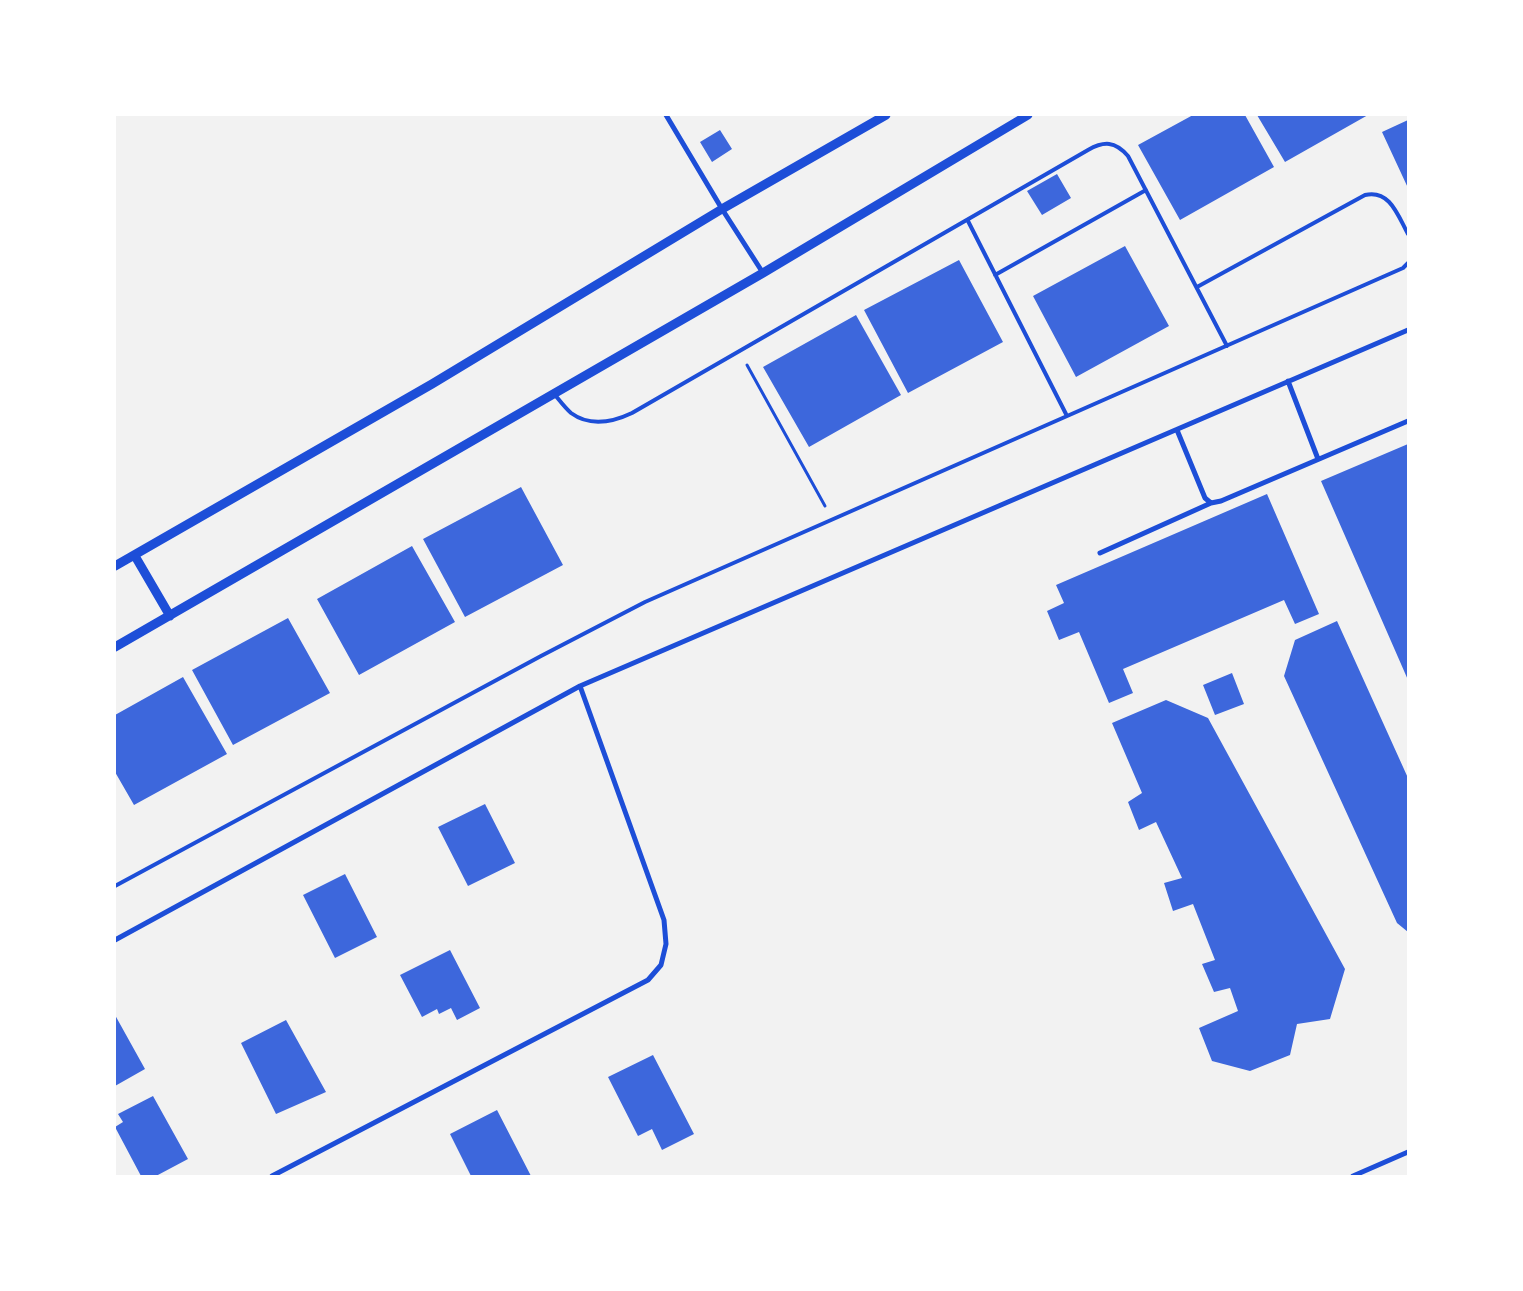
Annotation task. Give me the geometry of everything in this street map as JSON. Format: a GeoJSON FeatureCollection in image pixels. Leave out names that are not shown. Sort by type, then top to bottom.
{"type":"FeatureCollection","features":[{"type":"Feature","properties":{"kind":"street"},"geometry":{"type":"LineString","coordinates":[[666,115],[722,210],[763,273]]}},
{"type":"Feature","properties":{"kind":"street"},"geometry":{"type":"LineString","coordinates":[[115,566],[432,384],[722,210],[886,115]]}},
{"type":"Feature","properties":{"kind":"street"},"geometry":{"type":"LineString","coordinates":[[115,647],[763,273],[1028,115]]}},
{"type":"Feature","properties":{"kind":"street"},"geometry":{"type":"LineString","coordinates":[[115,940],[580,686],[1408,330]]}},
{"type":"Feature","properties":{"kind":"street"},"geometry":{"type":"LineString","coordinates":[[1288,381],[1318,459]]}},
{"type":"Feature","properties":{"kind":"street"},"geometry":{"type":"LineString","coordinates":[[1100,554],[1211,503],[1222,501],[1408,421]]}},
{"type":"Feature","properties":{"kind":"street"},"geometry":{"type":"LineString","coordinates":[[1177,430],[1204,498],[1211,503]]}},
{"type":"Feature","properties":{"kind":"street"},"geometry":{"type":"LineString","coordinates":[[134,556],[170,616]]}},
{"type":"Feature","properties":{"kind":"street"},"geometry":{"type":"LineString","coordinates":[[272,1176],[648,980],[661,965],[666,944],[664,920],[580,686]]}},
{"type":"Feature","properties":{"kind":"street"},"geometry":{"type":"LineString","coordinates":[[1353,1176],[1408,1152]]}},
{"type":"Feature","properties":{"kind":"lane"},"geometry":{"type":"LineString","coordinates":[[554,394],[570,412],[579,418],[605,422],[620,419],[1095,146],[1104,144],[1113,144],[1121,148],[1128,156],[1227,346]]}},
{"type":"Feature","properties":{"kind":"lane"},"geometry":{"type":"LineString","coordinates":[[995,275],[1146,190]]}},
{"type":"Feature","properties":{"kind":"lane"},"geometry":{"type":"LineString","coordinates":[[1197,287],[1365,195],[1377,194],[1388,200],[1408,234]]}},
{"type":"Feature","properties":{"kind":"lane"},"geometry":{"type":"LineString","coordinates":[[968,220],[1067,416]]}},
{"type":"Feature","properties":{"kind":"lane"},"geometry":{"type":"LineString","coordinates":[[115,886],[593,628],[646,602],[1403,268],[1408,263]]}},
{"type":"Feature","properties":{"kind":"path"},"geometry":{"type":"LineString","coordinates":[[740,351],[832,519]]}},
{"type":"Feature","properties":{"kind":"building"},"geometry":{"type":"Polygon","coordinates":[[[1193,115],[1245,115],[1274,167],[1180,220],[1138,145],[1193,115]]]}},
{"type":"Feature","properties":{"kind":"building"},"geometry":{"type":"Polygon","coordinates":[[[1257,115],[1368,115],[1285,162],[1257,115]]]}},
{"type":"Feature","properties":{"kind":"building"},"geometry":{"type":"Polygon","coordinates":[[[1408,120],[1408,188],[1382,132],[1408,120]]]}},
{"type":"Feature","properties":{"kind":"building"},"geometry":{"type":"Polygon","coordinates":[[[720,130],[732,149],[712,162],[700,142],[720,130]]]}},
{"type":"Feature","properties":{"kind":"building"},"geometry":{"type":"Polygon","coordinates":[[[1057,174],[1071,198],[1042,215],[1027,191],[1057,174]]]}},
{"type":"Feature","properties":{"kind":"building"},"geometry":{"type":"Polygon","coordinates":[[[1125,246],[1169,326],[1076,377],[1033,296],[1125,246]]]}},
{"type":"Feature","properties":{"kind":"building"},"geometry":{"type":"Polygon","coordinates":[[[959,260],[1003,342],[908,393],[864,310],[959,260]]]}},
{"type":"Feature","properties":{"kind":"building"},"geometry":{"type":"Polygon","coordinates":[[[856,315],[901,395],[809,447],[763,367],[856,315]]]}},
{"type":"Feature","properties":{"kind":"building"},"geometry":{"type":"Polygon","coordinates":[[[1408,444],[1408,680],[1321,481],[1408,444]]]}},
{"type":"Feature","properties":{"kind":"building"},"geometry":{"type":"Polygon","coordinates":[[[521,487],[563,565],[465,617],[423,539],[521,487]]]}},
{"type":"Feature","properties":{"kind":"building"},"geometry":{"type":"Polygon","coordinates":[[[1267,494],[1319,614],[1295,624],[1284,600],[1123,669],[1133,693],[1109,703],[1079,632],[1059,640],[1047,611],[1064,603],[1056,585],[1267,494]]]}},
{"type":"Feature","properties":{"kind":"building"},"geometry":{"type":"Polygon","coordinates":[[[412,546],[455,622],[359,675],[317,599],[412,546]]]}},
{"type":"Feature","properties":{"kind":"building"},"geometry":{"type":"Polygon","coordinates":[[[288,618],[330,693],[233,745],[192,670],[288,618]]]}},
{"type":"Feature","properties":{"kind":"building"},"geometry":{"type":"Polygon","coordinates":[[[1337,621],[1408,778],[1408,932],[1397,923],[1284,676],[1295,640],[1337,621]]]}},
{"type":"Feature","properties":{"kind":"building"},"geometry":{"type":"Polygon","coordinates":[[[1232,673],[1244,704],[1215,715],[1203,685],[1232,673]]]}},
{"type":"Feature","properties":{"kind":"building"},"geometry":{"type":"Polygon","coordinates":[[[183,677],[227,754],[134,805],[115,772],[115,715],[183,677]]]}},
{"type":"Feature","properties":{"kind":"building"},"geometry":{"type":"Polygon","coordinates":[[[1166,700],[1208,718],[1345,969],[1330,1019],[1297,1024],[1290,1055],[1250,1071],[1212,1061],[1199,1028],[1238,1011],[1230,988],[1214,992],[1202,964],[1215,960],[1193,904],[1173,911],[1164,883],[1182,878],[1156,822],[1139,830],[1128,802],[1142,793],[1112,723],[1166,700]]]}},
{"type":"Feature","properties":{"kind":"building"},"geometry":{"type":"Polygon","coordinates":[[[485,804],[515,863],[468,886],[438,827],[485,804]]]}},
{"type":"Feature","properties":{"kind":"building"},"geometry":{"type":"Polygon","coordinates":[[[345,874],[377,937],[335,958],[303,895],[345,874]]]}},
{"type":"Feature","properties":{"kind":"building"},"geometry":{"type":"Polygon","coordinates":[[[450,950],[480,1008],[457,1020],[451,1008],[439,1014],[437,1009],[422,1017],[400,975],[450,950]]]}},
{"type":"Feature","properties":{"kind":"building"},"geometry":{"type":"Polygon","coordinates":[[[115,1015],[145,1069],[115,1086],[115,1015]]]}},
{"type":"Feature","properties":{"kind":"building"},"geometry":{"type":"Polygon","coordinates":[[[286,1020],[326,1092],[276,1114],[241,1043],[286,1020]]]}},
{"type":"Feature","properties":{"kind":"building"},"geometry":{"type":"Polygon","coordinates":[[[653,1055],[694,1134],[662,1150],[652,1129],[638,1136],[608,1077],[653,1055]]]}},
{"type":"Feature","properties":{"kind":"building"},"geometry":{"type":"Polygon","coordinates":[[[153,1096],[188,1159],[156,1176],[141,1176],[115,1127],[123,1122],[118,1114],[153,1096]]]}},
{"type":"Feature","properties":{"kind":"building"},"geometry":{"type":"Polygon","coordinates":[[[497,1110],[531,1176],[471,1176],[450,1134],[497,1110]]]}}]}
